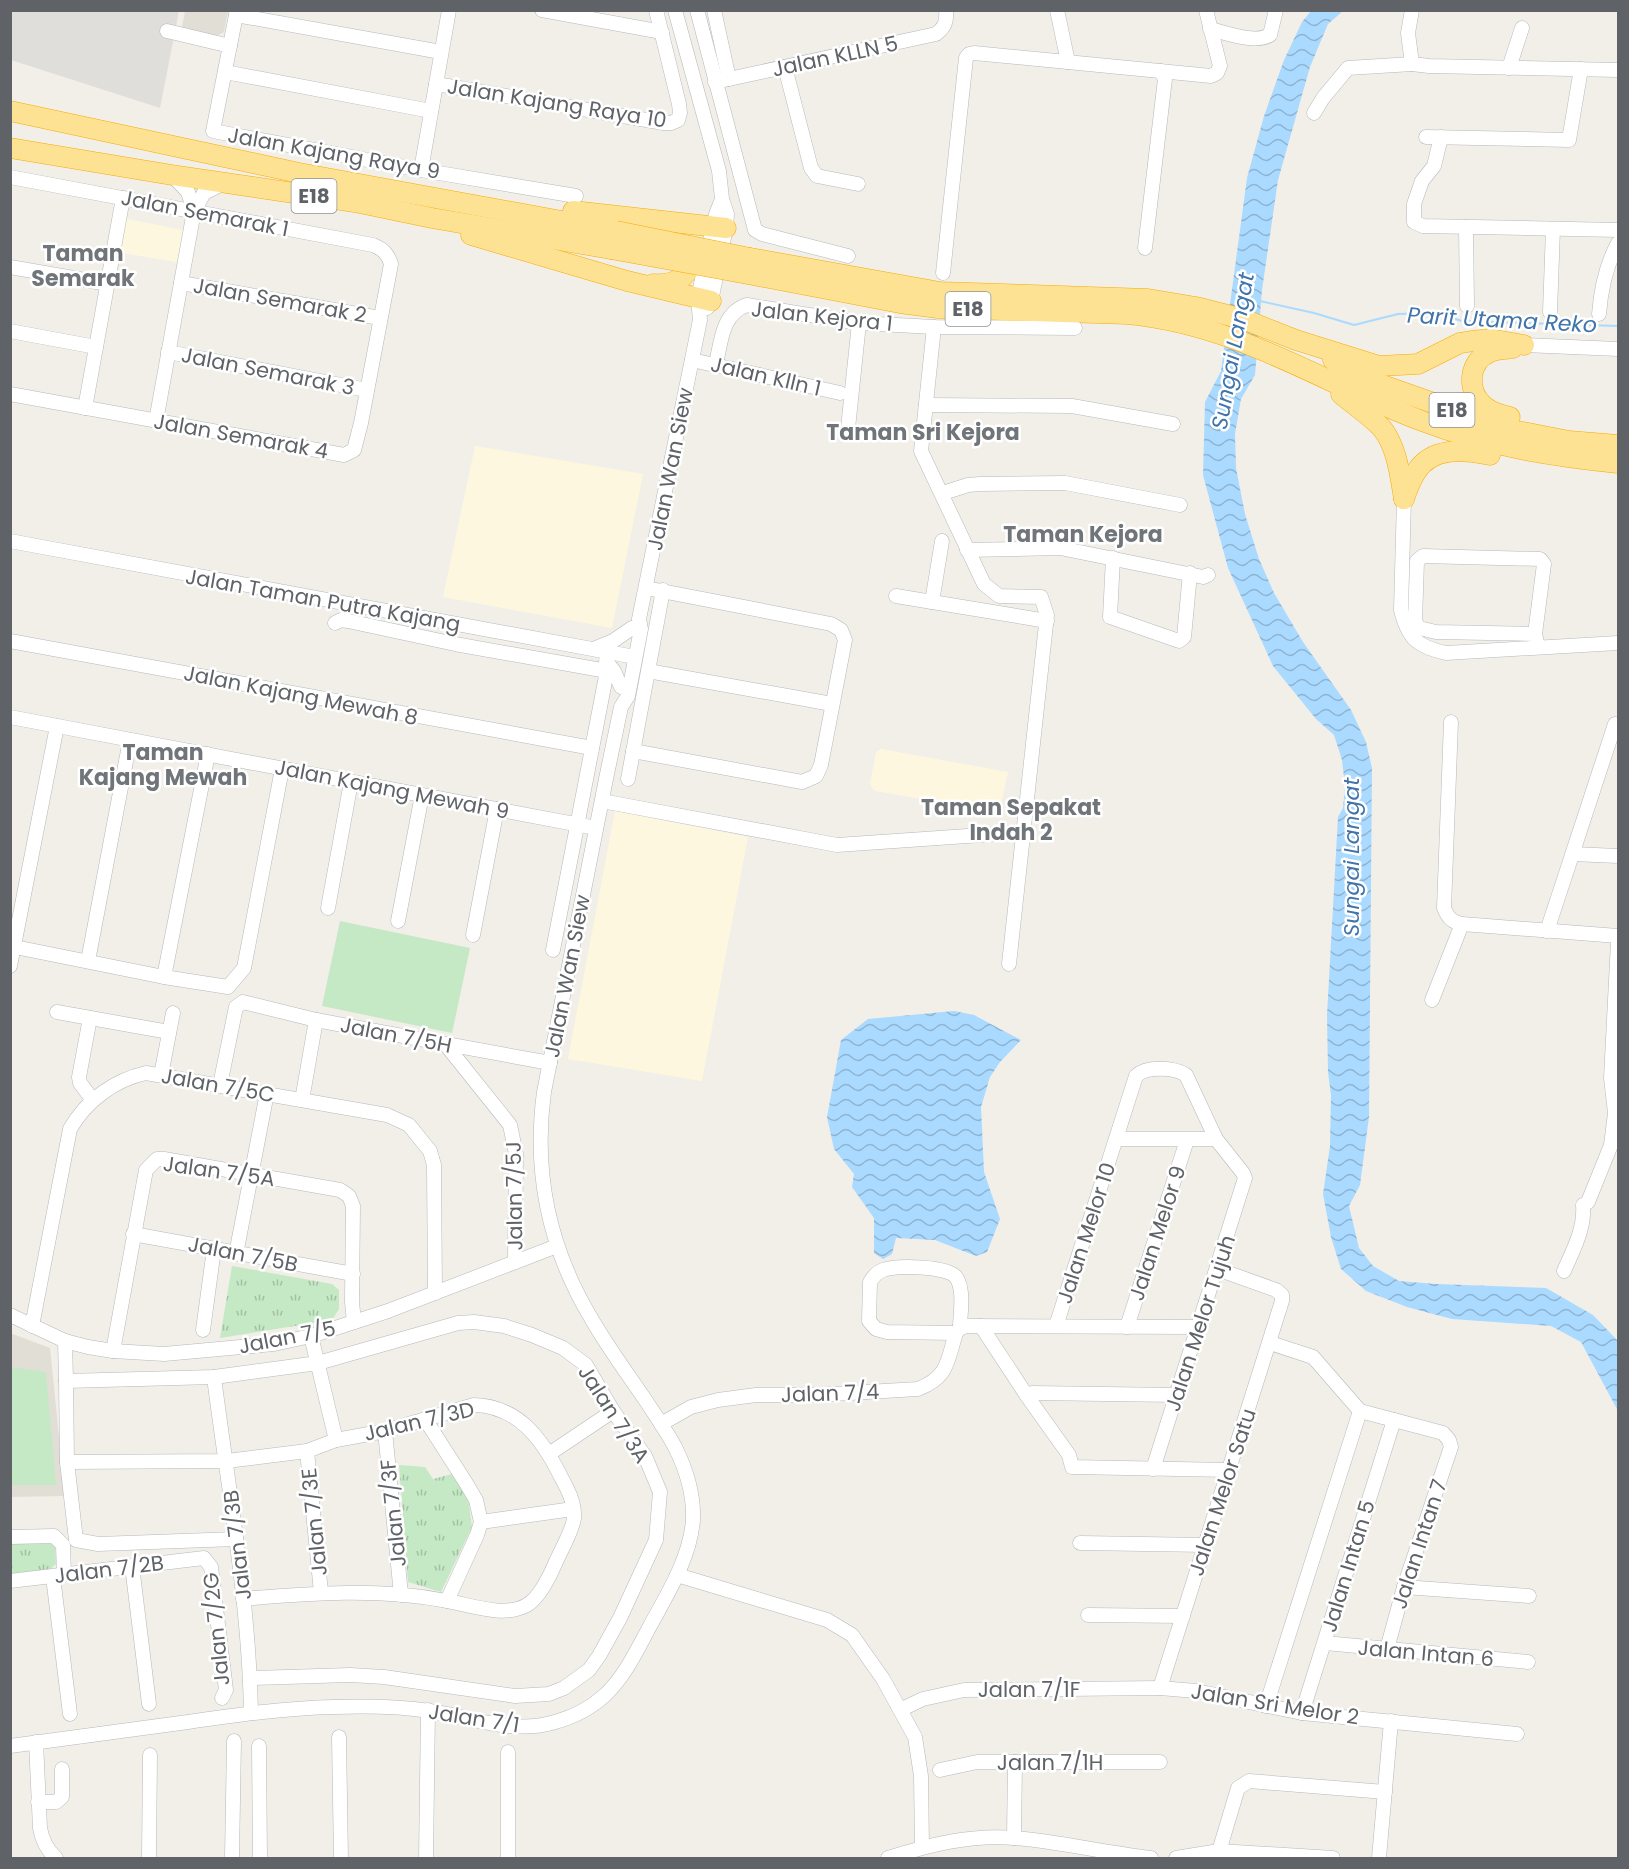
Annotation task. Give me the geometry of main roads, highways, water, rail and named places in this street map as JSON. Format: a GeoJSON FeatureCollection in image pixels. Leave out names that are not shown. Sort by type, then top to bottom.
{"type":"FeatureCollection","features":[{"type":"Feature","properties":{"kind":"highway","name":"E18"},"geometry":{"type":"LineString","coordinates":[[10,111],[226,158],[390,189],[900,303],[938,308],[1158,317],[1228,337],[1316,372],[1422,421],[1469,438],[1552,457],[1618,463]]}},
{"type":"Feature","properties":{"kind":"highway","name":"E18"},"geometry":{"type":"LineString","coordinates":[[10,148],[355,202],[402,212],[613,240],[940,292],[1148,299],[1196,307],[1243,320],[1296,340],[1368,380],[1507,429],[1569,441],[1618,444]]}},
{"type":"Feature","properties":{"kind":"highway"},"geometry":{"type":"LineString","coordinates":[[390,189],[436,188],[593,214],[720,228]]}},
{"type":"Feature","properties":{"kind":"highway"},"geometry":{"type":"LineString","coordinates":[[402,212],[500,244],[627,281],[705,300]]}},
{"type":"Feature","properties":{"kind":"highway"},"geometry":{"type":"LineString","coordinates":[[627,281],[661,285],[683,278],[692,267],[698,250],[698,236],[688,223]]}},
{"type":"Feature","properties":{"kind":"highway"},"geometry":{"type":"LineString","coordinates":[[1296,340],[1379,366],[1418,364],[1460,344],[1473,341],[1490,339],[1524,345],[1489,352],[1473,369],[1471,383],[1475,396],[1485,407],[1500,414],[1618,444]]}},
{"type":"Feature","properties":{"kind":"highway"},"geometry":{"type":"LineString","coordinates":[[1316,372],[1382,429],[1399,466],[1404,499],[1416,472],[1423,464],[1445,451],[1461,450],[1517,459],[1552,457]]}},
{"type":"Feature","properties":{"kind":"water","name":"Sungai Langat"},"geometry":{"type":"Polygon","coordinates":[[[1311,11],[1343,11],[1328,24],[1310,67],[1278,180],[1262,290],[1255,375],[1241,399],[1235,434],[1236,468],[1245,514],[1259,559],[1274,593],[1303,642],[1351,710],[1366,742],[1372,768],[1369,1117],[1360,1185],[1349,1206],[1359,1248],[1373,1266],[1399,1281],[1546,1288],[1593,1315],[1618,1341],[1618,1411],[1581,1342],[1551,1326],[1452,1319],[1407,1307],[1366,1291],[1341,1269],[1331,1237],[1323,1194],[1330,1146],[1331,1095],[1328,1072],[1327,1015],[1338,817],[1343,808],[1345,786],[1342,760],[1334,735],[1316,719],[1273,666],[1228,568],[1203,475],[1205,402],[1221,371],[1247,178],[1264,116],[1284,60],[1302,22],[1311,11]]]}},
{"type":"Feature","properties":{"kind":"water"},"geometry":{"type":"Polygon","coordinates":[[[954,1011],[974,1015],[1021,1040],[1000,1062],[990,1077],[981,1107],[984,1172],[1000,1219],[987,1252],[976,1256],[935,1240],[896,1238],[892,1254],[883,1259],[874,1253],[874,1218],[852,1187],[854,1174],[834,1149],[827,1117],[841,1040],[868,1019],[954,1011]]]}},
{"type":"Feature","properties":{"kind":"waterway","name":"Parit Utama Reko"},"geometry":{"type":"LineString","coordinates":[[1260,301],[1354,325],[1398,314],[1436,313],[1462,321],[1618,326]]}},
{"type":"Feature","properties":{"kind":"district","name":"Taman Semarak"},"geometry":{"type":"Point","coordinates":[83,266]}},
{"type":"Feature","properties":{"kind":"district","name":"Taman Sri Kejora"},"geometry":{"type":"Point","coordinates":[923,432]}},
{"type":"Feature","properties":{"kind":"district","name":"Taman Kejora"},"geometry":{"type":"Point","coordinates":[1083,534]}},
{"type":"Feature","properties":{"kind":"district","name":"Taman Kajang Mewah"},"geometry":{"type":"Point","coordinates":[163,764]}},
{"type":"Feature","properties":{"kind":"district","name":"Taman Sepakat Indah 2"},"geometry":{"type":"Point","coordinates":[1011,820]}}]}
